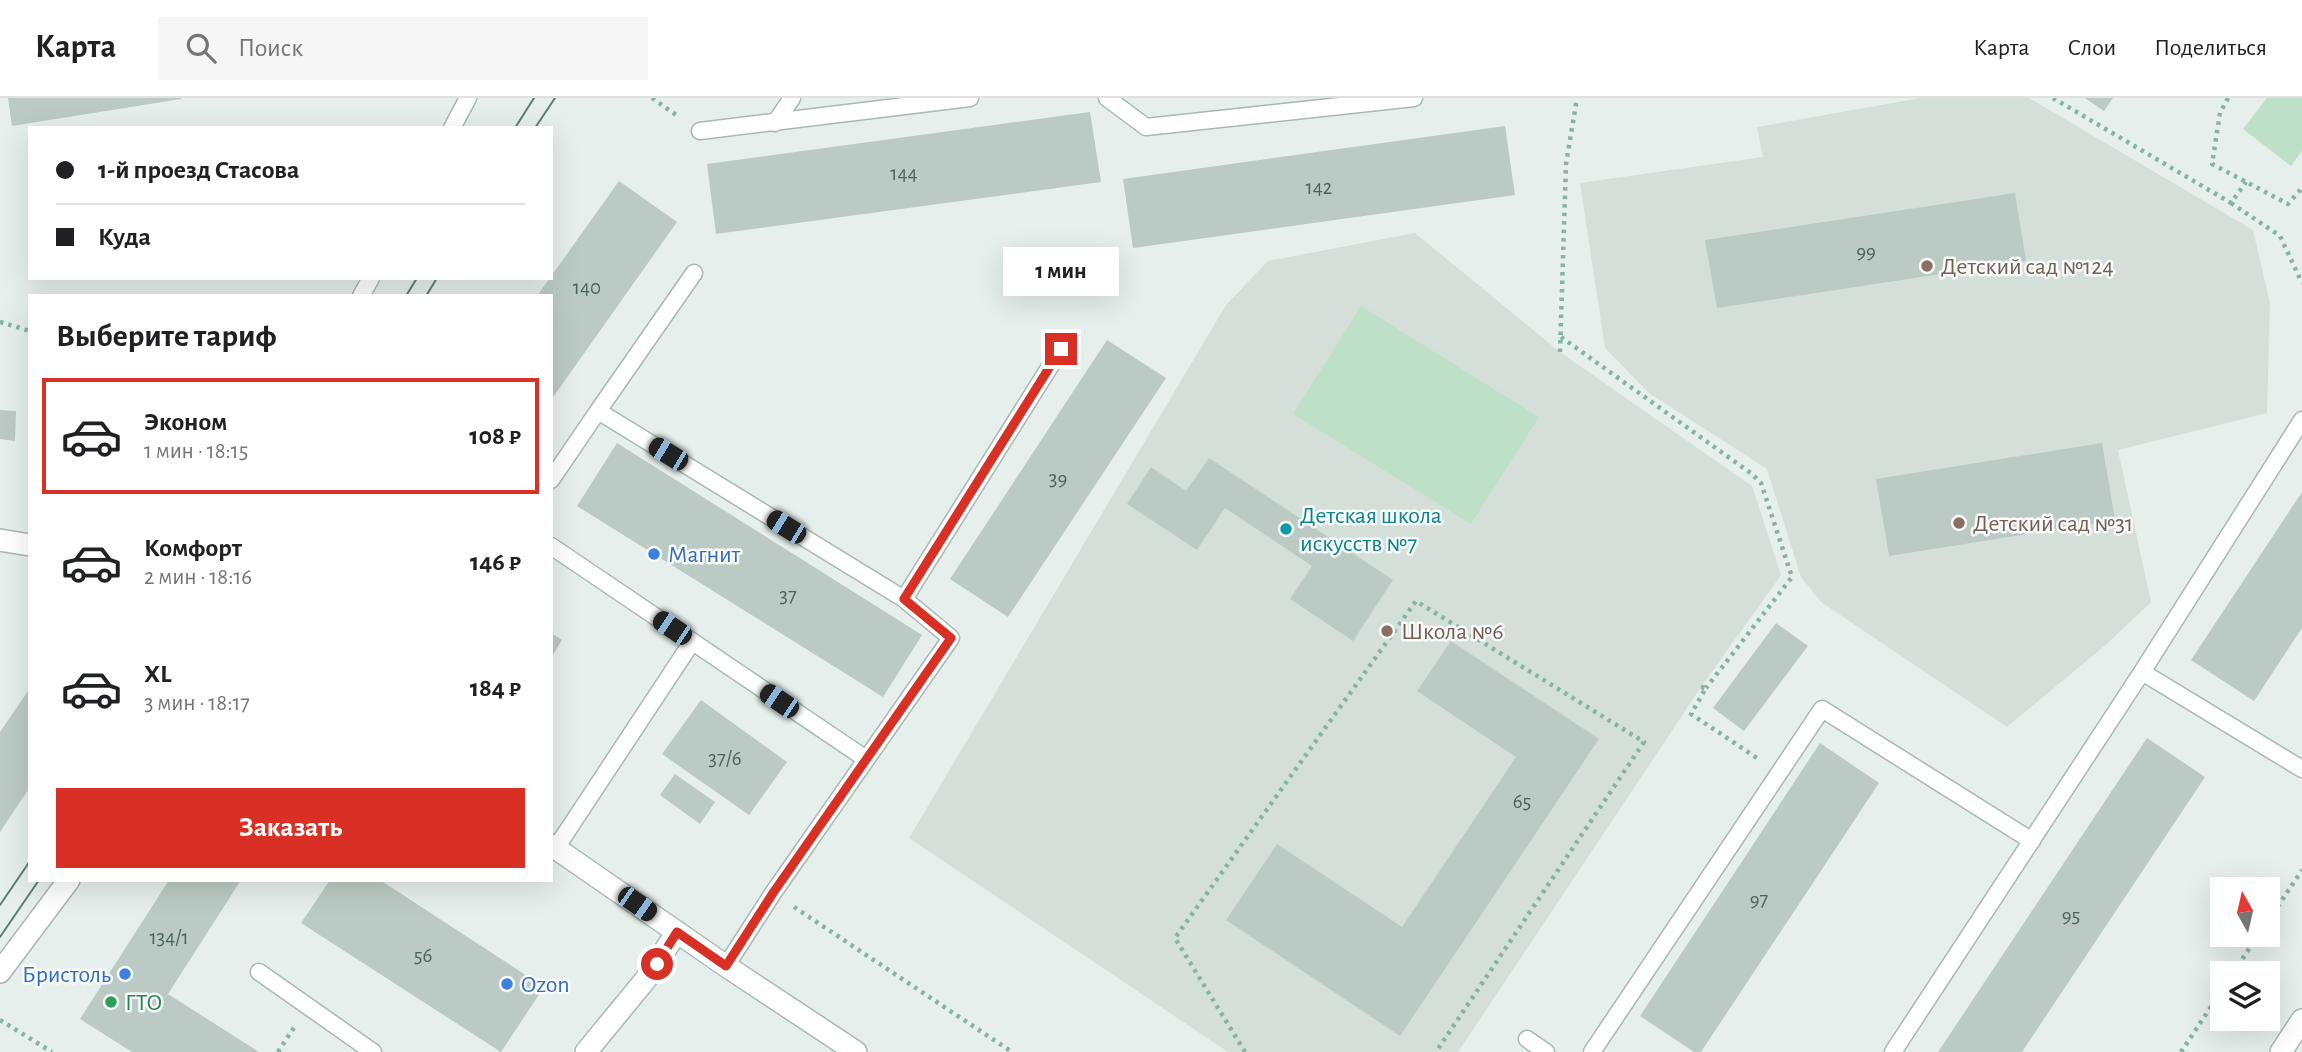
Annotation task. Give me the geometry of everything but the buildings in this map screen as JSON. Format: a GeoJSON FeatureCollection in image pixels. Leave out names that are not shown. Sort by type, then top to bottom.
{"type":"FeatureCollection","features":[{"type":"Feature","properties":{"kind":"street"},"geometry":{"type":"LineString","coordinates":[[0,540],[28,545]]}},
{"type":"Feature","properties":{"kind":"street"},"geometry":{"type":"LineString","coordinates":[[554,847],[856,1052]]}},
{"type":"Feature","properties":{"kind":"street"},"geometry":{"type":"LineString","coordinates":[[0,972],[68,882]]}},
{"type":"Feature","properties":{"kind":"street"},"geometry":{"type":"LineString","coordinates":[[586,1052],[646,979],[677,932]]}},
{"type":"Feature","properties":{"kind":"street"},"geometry":{"type":"LineString","coordinates":[[2281,1052],[2302,1020]]}},
{"type":"Feature","properties":{"kind":"lane"},"geometry":{"type":"LineString","coordinates":[[453,126],[468,98]]}},
{"type":"Feature","properties":{"kind":"lane"},"geometry":{"type":"LineString","coordinates":[[775,123],[792,98]]}},
{"type":"Feature","properties":{"kind":"lane"},"geometry":{"type":"LineString","coordinates":[[700,131],[970,98]]}},
{"type":"Feature","properties":{"kind":"lane"},"geometry":{"type":"LineString","coordinates":[[1107,98],[1146,127],[1414,98]]}},
{"type":"Feature","properties":{"kind":"lane"},"geometry":{"type":"LineString","coordinates":[[553,477],[694,274]]}},
{"type":"Feature","properties":{"kind":"lane"},"geometry":{"type":"LineString","coordinates":[[904,599],[1061,349]]}},
{"type":"Feature","properties":{"kind":"lane"},"geometry":{"type":"LineString","coordinates":[[598,411],[904,599],[951,638],[773,893],[726,966]]}},
{"type":"Feature","properties":{"kind":"lane"},"geometry":{"type":"LineString","coordinates":[[1893,1052],[2142,672],[2302,420]]}},
{"type":"Feature","properties":{"kind":"lane"},"geometry":{"type":"LineString","coordinates":[[553,547],[866,759]]}},
{"type":"Feature","properties":{"kind":"lane"},"geometry":{"type":"LineString","coordinates":[[554,847],[692,642]]}},
{"type":"Feature","properties":{"kind":"lane"},"geometry":{"type":"LineString","coordinates":[[2142,672],[2302,769]]}},
{"type":"Feature","properties":{"kind":"lane"},"geometry":{"type":"LineString","coordinates":[[1592,1052],[1822,709],[2032,841]]}},
{"type":"Feature","properties":{"kind":"lane"},"geometry":{"type":"LineString","coordinates":[[259,972],[373,1052]]}},
{"type":"Feature","properties":{"kind":"lane"},"geometry":{"type":"LineString","coordinates":[[1527,1039],[1546,1052]]}},
{"type":"Feature","properties":{"kind":"path"},"geometry":{"type":"LineString","coordinates":[[652,98],[700,131]]}},
{"type":"Feature","properties":{"kind":"path"},"geometry":{"type":"LineString","coordinates":[[1560,352],[1566,164],[1577,98]]}},
{"type":"Feature","properties":{"kind":"path"},"geometry":{"type":"LineString","coordinates":[[2053,98],[2231,203],[2280,236],[2302,283]]}},
{"type":"Feature","properties":{"kind":"path"},"geometry":{"type":"LineString","coordinates":[[2228,98],[2220,113],[2212,164],[2288,204],[2302,188]]}},
{"type":"Feature","properties":{"kind":"path"},"geometry":{"type":"LineString","coordinates":[[2231,203],[2246,182]]}},
{"type":"Feature","properties":{"kind":"path"},"geometry":{"type":"LineString","coordinates":[[0,322],[28,330]]}},
{"type":"Feature","properties":{"kind":"path"},"geometry":{"type":"LineString","coordinates":[[1561,337],[1761,483],[1792,577],[1704,688],[1691,714],[1779,772]]}},
{"type":"Feature","properties":{"kind":"path"},"geometry":{"type":"LineString","coordinates":[[1245,1052],[1175,938],[1416,601],[1644,742],[1436,1052]]}},
{"type":"Feature","properties":{"kind":"path"},"geometry":{"type":"LineString","coordinates":[[2280,903],[2302,870]]}},
{"type":"Feature","properties":{"kind":"path"},"geometry":{"type":"LineString","coordinates":[[773,893],[1012,1052]]}},
{"type":"Feature","properties":{"kind":"path"},"geometry":{"type":"LineString","coordinates":[[2181,1052],[2210,1007]]}},
{"type":"Feature","properties":{"kind":"path"},"geometry":{"type":"LineString","coordinates":[[0,1020],[52,1052]]}},
{"type":"Feature","properties":{"kind":"shaded area"},"geometry":{"type":"Polygon","coordinates":[[[1921,98],[2029,98],[2253,230],[2270,303],[2267,413],[2118,450],[2151,602],[2108,643],[2007,727],[1821,602],[1801,577],[1767,469],[1649,393],[1605,348],[1580,183],[1763,157],[1757,127],[1921,98]]]}},
{"type":"Feature","properties":{"kind":"shaded area","name":"Школа №6"},"geometry":{"type":"Polygon","coordinates":[[[1415,233],[1560,352],[1752,486],[1781,575],[1701,687],[1458,1052],[1228,1052],[909,838],[1226,305],[1268,261],[1415,233]]]}},
{"type":"Feature","properties":{"kind":"green space"},"geometry":{"type":"Polygon","coordinates":[[[2267,98],[2302,98],[2302,151],[2291,166],[2243,129],[2267,98]]]}},
{"type":"Feature","properties":{"kind":"green space"},"geometry":{"type":"Polygon","coordinates":[[[1361,306],[1539,417],[1471,524],[1293,414],[1361,306]]]}},
{"type":"Feature","properties":{"kind":"tram line"},"geometry":{"type":"LineString","coordinates":[[516,126],[534,98]]}},
{"type":"Feature","properties":{"kind":"tram line"},"geometry":{"type":"LineString","coordinates":[[536,126],[555,98]]}},
{"type":"Feature","properties":{"kind":"tram line"},"geometry":{"type":"LineString","coordinates":[[407,294],[416,280]]}},
{"type":"Feature","properties":{"kind":"tram line"},"geometry":{"type":"LineString","coordinates":[[427,294],[436,280]]}},
{"type":"Feature","properties":{"kind":"tram line"},"geometry":{"type":"LineString","coordinates":[[0,905],[28,864]]}},
{"type":"Feature","properties":{"kind":"tram line"},"geometry":{"type":"LineString","coordinates":[[0,937],[38,882]]}},
{"type":"Feature","properties":{"kind":"place","name":"Детский сад №124"},"geometry":{"type":"Point","coordinates":[1927,266]}},
{"type":"Feature","properties":{"kind":"place","name":"Детский сад №31"},"geometry":{"type":"Point","coordinates":[1959,523]}},
{"type":"Feature","properties":{"kind":"place","name":"Детская школа искусств №7"},"geometry":{"type":"Point","coordinates":[1286,529]}},
{"type":"Feature","properties":{"kind":"place","name":"Магнит"},"geometry":{"type":"Point","coordinates":[654,554]}},
{"type":"Feature","properties":{"kind":"place","name":"Школа №6"},"geometry":{"type":"Point","coordinates":[1387,631]}},
{"type":"Feature","properties":{"kind":"place","name":"Бристоль"},"geometry":{"type":"Point","coordinates":[125,974]}},
{"type":"Feature","properties":{"kind":"place","name":"Ozon"},"geometry":{"type":"Point","coordinates":[507,984]}},
{"type":"Feature","properties":{"kind":"place","name":"ГТО"},"geometry":{"type":"Point","coordinates":[111,1002]}},
{"type":"Feature","properties":{"kind":"route"},"geometry":{"type":"LineString","coordinates":[[657,964],[677,932],[726,966],[773,893],[951,638],[904,599],[1061,349]]}}]}
